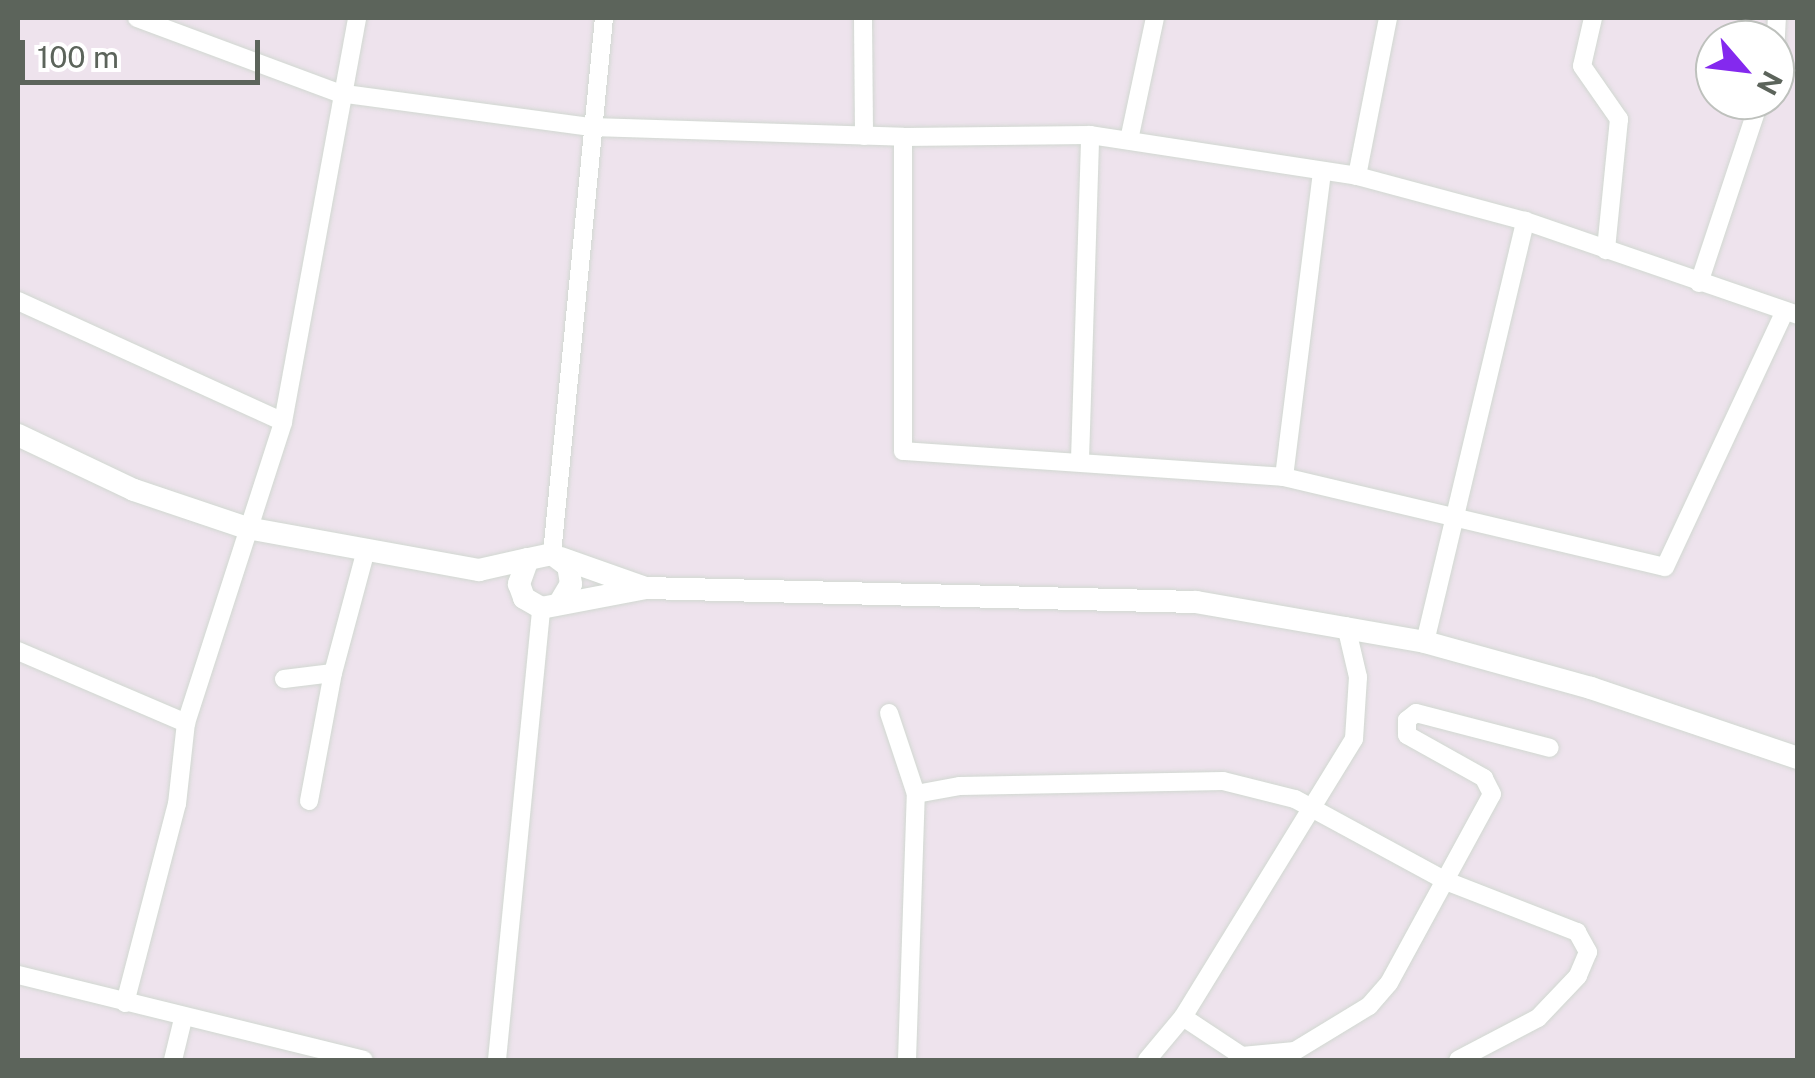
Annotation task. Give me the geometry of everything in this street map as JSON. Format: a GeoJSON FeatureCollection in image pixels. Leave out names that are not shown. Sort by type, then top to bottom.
{"type":"FeatureCollection","features":[{"type":"Feature","properties":{"kind":"street"},"geometry":{"type":"LineString","coordinates":[[137,18],[339,93],[592,127],[904,138],[1090,135],[1357,176],[1525,221],[1791,314],[1665,568],[1284,477],[1080,460],[903,451],[904,138]]}},
{"type":"Feature","properties":{"kind":"street"},"geometry":{"type":"LineString","coordinates":[[125,1003],[174,814],[186,723],[284,422],[339,93],[356,18]]}},
{"type":"Feature","properties":{"kind":"street"},"geometry":{"type":"LineString","coordinates":[[541,603],[571,584],[557,556],[604,18]]}},
{"type":"Feature","properties":{"kind":"street"},"geometry":{"type":"LineString","coordinates":[[863,18],[864,136]]}},
{"type":"Feature","properties":{"kind":"street"},"geometry":{"type":"LineString","coordinates":[[1129,140],[1155,18]]}},
{"type":"Feature","properties":{"kind":"street"},"geometry":{"type":"LineString","coordinates":[[1357,176],[1388,18]]}},
{"type":"Feature","properties":{"kind":"street"},"geometry":{"type":"LineString","coordinates":[[1593,18],[1582,66],[1589,84],[1612,103],[1619,118],[1606,250]]}},
{"type":"Feature","properties":{"kind":"street"},"geometry":{"type":"LineString","coordinates":[[1699,283],[1753,120]]}},
{"type":"Feature","properties":{"kind":"street"},"geometry":{"type":"LineString","coordinates":[[1080,460],[1090,135]]}},
{"type":"Feature","properties":{"kind":"street"},"geometry":{"type":"LineString","coordinates":[[1284,477],[1322,171]]}},
{"type":"Feature","properties":{"kind":"street"},"geometry":{"type":"LineString","coordinates":[[1425,642],[1458,518],[1525,221]]}},
{"type":"Feature","properties":{"kind":"street"},"geometry":{"type":"LineString","coordinates":[[18,301],[284,422]]}},
{"type":"Feature","properties":{"kind":"street"},"geometry":{"type":"LineString","coordinates":[[18,435],[134,490],[247,528],[479,570],[541,603],[646,588],[1196,602],[1425,642],[1591,688],[1798,758]]}},
{"type":"Feature","properties":{"kind":"street"},"geometry":{"type":"LineString","coordinates":[[309,801],[333,672],[366,550]]}},
{"type":"Feature","properties":{"kind":"street"},"geometry":{"type":"LineString","coordinates":[[479,570],[557,556],[646,588]]}},
{"type":"Feature","properties":{"kind":"street"},"geometry":{"type":"LineString","coordinates":[[497,1060],[541,603],[518,575],[528,559]]}},
{"type":"Feature","properties":{"kind":"street"},"geometry":{"type":"LineString","coordinates":[[1147,1060],[1182,1017],[1314,812],[1354,740],[1359,717],[1346,626]]}},
{"type":"Feature","properties":{"kind":"street"},"geometry":{"type":"LineString","coordinates":[[18,651],[186,723]]}},
{"type":"Feature","properties":{"kind":"street"},"geometry":{"type":"LineString","coordinates":[[284,679],[333,672]]}},
{"type":"Feature","properties":{"kind":"street"},"geometry":{"type":"LineString","coordinates":[[1182,1017],[1242,1056],[1294,1051],[1369,1006],[1446,881],[1492,785],[1407,735],[1407,720],[1416,712],[1550,748]]}},
{"type":"Feature","properties":{"kind":"street"},"geometry":{"type":"LineString","coordinates":[[889,714],[916,794],[907,1060]]}},
{"type":"Feature","properties":{"kind":"street"},"geometry":{"type":"LineString","coordinates":[[916,794],[960,786],[1223,780],[1272,790],[1446,881],[1578,932],[1588,952],[1578,976],[1548,1009],[1458,1060]]}},
{"type":"Feature","properties":{"kind":"street"},"geometry":{"type":"LineString","coordinates":[[18,975],[303,1054],[364,1060]]}},
{"type":"Feature","properties":{"kind":"street"},"geometry":{"type":"LineString","coordinates":[[173,1060],[183,1019]]}}]}
